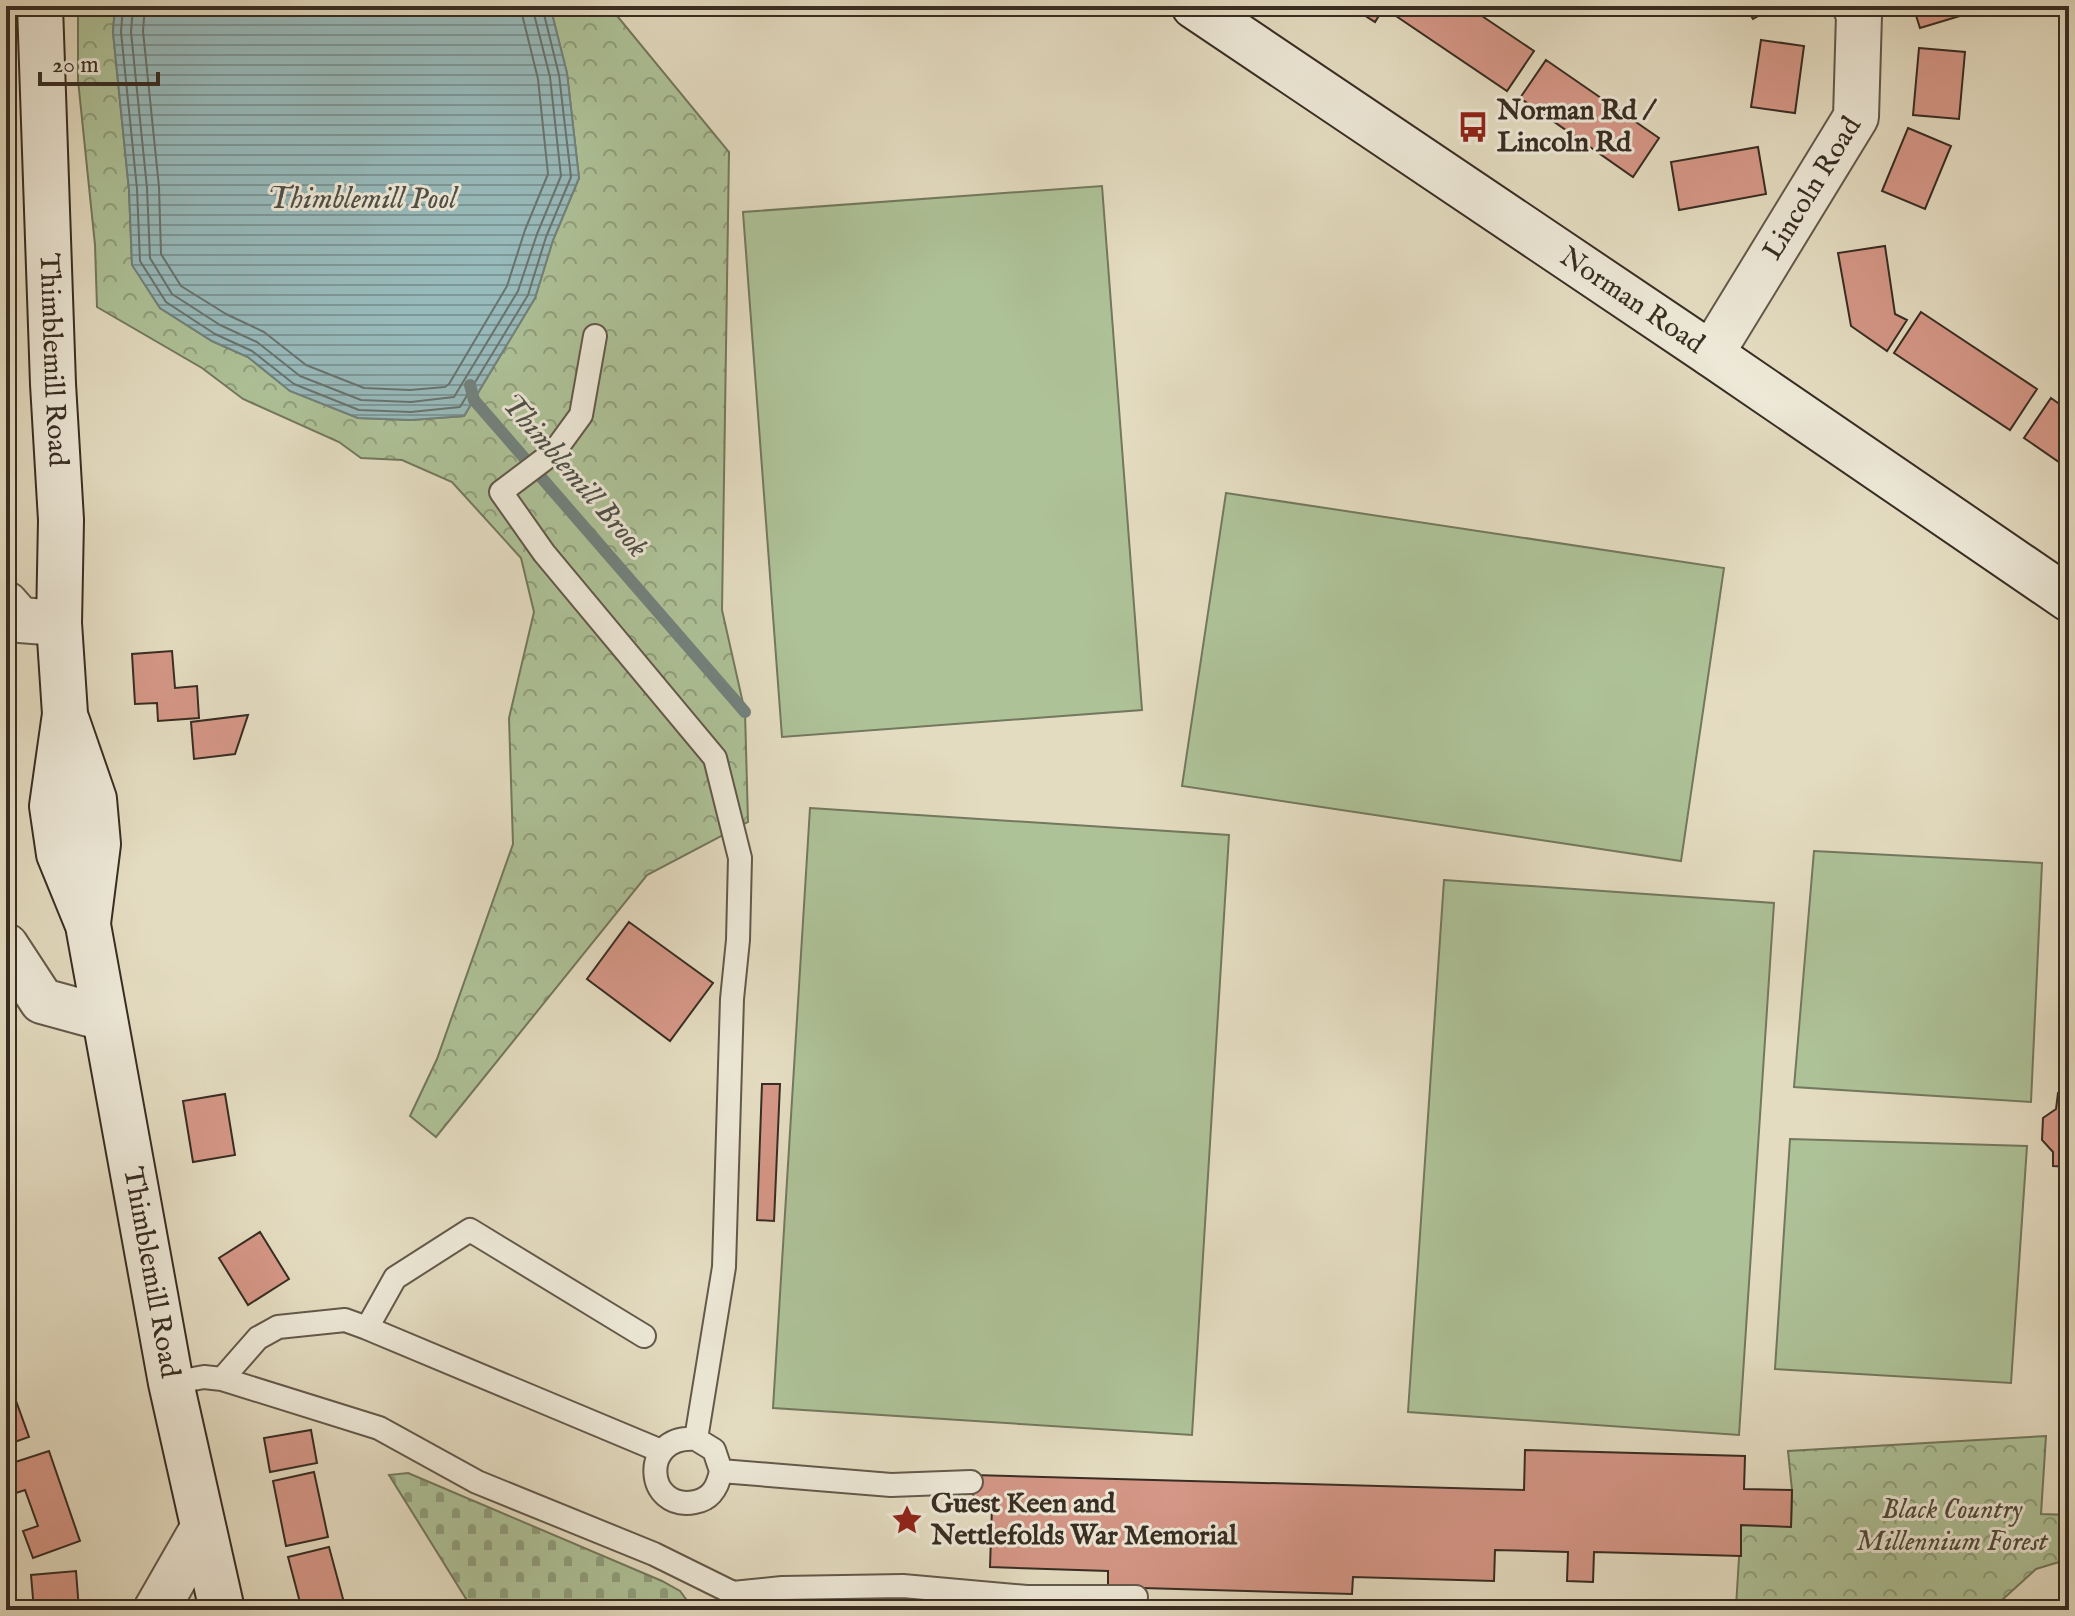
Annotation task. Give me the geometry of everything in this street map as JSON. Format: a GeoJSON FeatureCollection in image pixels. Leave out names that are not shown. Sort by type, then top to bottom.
{"type":"FeatureCollection","features":[{"type":"Feature","properties":{"kind":"street","name":"Thimblemill Road"},"geometry":{"type":"LineString","coordinates":[[40,6],[61,520],[59,623],[65,714],[52,806],[59,854],[88,925],[171,1383],[222,1610]]}},
{"type":"Feature","properties":{"kind":"street","name":"Norman Road"},"geometry":{"type":"LineString","coordinates":[[1194,6],[2069,599]]}},
{"type":"Feature","properties":{"kind":"street","name":"Lincoln Road"},"geometry":{"type":"LineString","coordinates":[[1711,354],[1856,117],[1859,15],[1855,6]]}},
{"type":"Feature","properties":{"kind":"street"},"geometry":{"type":"LineString","coordinates":[[6,604],[20,620],[59,623]]}},
{"type":"Feature","properties":{"kind":"street"},"geometry":{"type":"LineString","coordinates":[[6,946],[42,1001],[104,1018]]}},
{"type":"Feature","properties":{"kind":"street"},"geometry":{"type":"LineString","coordinates":[[156,1610],[203,1528]]}},
{"type":"Feature","properties":{"kind":"lane"},"geometry":{"type":"LineString","coordinates":[[595,336],[581,415],[554,452],[501,492],[544,553],[715,758],[740,858],[738,940],[732,999],[724,1267],[696,1439]]}},
{"type":"Feature","properties":{"kind":"lane"},"geometry":{"type":"LineString","coordinates":[[367,1328],[395,1278],[470,1230],[644,1336]]}},
{"type":"Feature","properties":{"kind":"lane"},"geometry":{"type":"LineString","coordinates":[[222,1379],[258,1338],[278,1327],[345,1320],[661,1451]]}},
{"type":"Feature","properties":{"kind":"lane"},"geometry":{"type":"LineString","coordinates":[[171,1383],[204,1377],[222,1379],[379,1428],[477,1482],[654,1554],[733,1593],[782,1588],[903,1586],[1027,1604],[1136,1597]]}},
{"type":"Feature","properties":{"kind":"lane"},"geometry":{"type":"LineString","coordinates":[[696,1439],[714,1450],[721,1471],[718,1486],[703,1501],[680,1503],[669,1498],[657,1482],[656,1461],[661,1451],[674,1441],[696,1439]]}},
{"type":"Feature","properties":{"kind":"lane"},"geometry":{"type":"LineString","coordinates":[[721,1471],[891,1485],[971,1482]]}},
{"type":"Feature","properties":{"kind":"green space"},"geometry":{"type":"Polygon","coordinates":[[[78,6],[115,6],[113,32],[129,190],[132,264],[160,308],[212,341],[248,357],[290,391],[358,418],[411,420],[464,416],[535,298],[553,240],[579,178],[567,74],[550,6],[609,6],[729,152],[722,610],[745,712],[748,822],[647,875],[436,1137],[410,1116],[437,1059],[513,844],[509,718],[534,612],[521,558],[452,482],[402,460],[361,458],[339,442],[243,399],[202,368],[97,307],[95,245],[78,80],[78,6]]]}},
{"type":"Feature","properties":{"kind":"green space"},"geometry":{"type":"Polygon","coordinates":[[[1102,186],[1142,710],[782,737],[743,212],[1102,186]]]}},
{"type":"Feature","properties":{"kind":"green space"},"geometry":{"type":"Polygon","coordinates":[[[1226,493],[1724,568],[1681,861],[1182,786],[1226,493]]]}},
{"type":"Feature","properties":{"kind":"green space"},"geometry":{"type":"Polygon","coordinates":[[[810,808],[1229,835],[1192,1435],[773,1408],[810,808]]]}},
{"type":"Feature","properties":{"kind":"green space"},"geometry":{"type":"Polygon","coordinates":[[[1814,851],[2042,863],[2031,1102],[1794,1087],[1814,851]]]}},
{"type":"Feature","properties":{"kind":"green space"},"geometry":{"type":"Polygon","coordinates":[[[1444,880],[1774,903],[1739,1435],[1408,1412],[1444,880]]]}},
{"type":"Feature","properties":{"kind":"green space"},"geometry":{"type":"Polygon","coordinates":[[[1790,1139],[2027,1146],[2011,1383],[1775,1369],[1790,1139]]]}},
{"type":"Feature","properties":{"kind":"green space","name":"Black Country Millennium Forest"},"geometry":{"type":"Polygon","coordinates":[[[2046,1436],[2041,1514],[2069,1515],[2069,1559],[2036,1569],[1991,1610],[1750,1610],[1736,1607],[1741,1525],[1791,1526],[1792,1490],[1788,1451],[2046,1436]]]}},
{"type":"Feature","properties":{"kind":"green space"},"geometry":{"type":"Polygon","coordinates":[[[408,1473],[662,1581],[680,1591],[694,1610],[473,1610],[389,1475],[408,1473]]]}},
{"type":"Feature","properties":{"kind":"green space"},"geometry":{"type":"Polygon","coordinates":[[[823,1595],[983,1610],[776,1610],[792,1606],[822,1607],[823,1595]]]}},
{"type":"Feature","properties":{"kind":"water","name":"Thimblemill Pool"},"geometry":{"type":"Polygon","coordinates":[[[115,6],[550,6],[567,73],[579,178],[553,240],[535,298],[464,416],[411,420],[358,418],[290,391],[248,357],[212,341],[160,308],[132,265],[129,190],[113,32],[115,6]]]}},
{"type":"Feature","properties":{"kind":"building"},"geometry":{"type":"Polygon","coordinates":[[[1350,6],[1385,6],[1375,22],[1350,6]]]}},
{"type":"Feature","properties":{"kind":"building"},"geometry":{"type":"Polygon","coordinates":[[[1398,6],[1467,6],[1534,51],[1507,91],[1393,14],[1398,6]]]}},
{"type":"Feature","properties":{"kind":"building"},"geometry":{"type":"Polygon","coordinates":[[[1745,6],[1776,6],[1753,19],[1745,6]]]}},
{"type":"Feature","properties":{"kind":"building"},"geometry":{"type":"Polygon","coordinates":[[[1913,6],[1960,6],[1963,15],[1920,28],[1913,6]]]}},
{"type":"Feature","properties":{"kind":"building"},"geometry":{"type":"Polygon","coordinates":[[[1761,40],[1804,46],[1795,113],[1751,107],[1761,40]]]}},
{"type":"Feature","properties":{"kind":"building"},"geometry":{"type":"Polygon","coordinates":[[[1919,48],[1965,52],[1959,119],[1913,115],[1919,48]]]}},
{"type":"Feature","properties":{"kind":"building"},"geometry":{"type":"Polygon","coordinates":[[[1546,60],[1659,138],[1633,177],[1520,98],[1546,60]]]}},
{"type":"Feature","properties":{"kind":"building"},"geometry":{"type":"Polygon","coordinates":[[[1908,128],[1951,146],[1925,209],[1882,191],[1908,128]]]}},
{"type":"Feature","properties":{"kind":"building"},"geometry":{"type":"Polygon","coordinates":[[[1758,147],[1766,194],[1679,210],[1671,162],[1758,147]]]}},
{"type":"Feature","properties":{"kind":"building"},"geometry":{"type":"Polygon","coordinates":[[[1885,246],[1895,314],[1907,320],[1887,351],[1851,326],[1838,253],[1885,246]]]}},
{"type":"Feature","properties":{"kind":"building"},"geometry":{"type":"Polygon","coordinates":[[[1921,312],[2037,389],[2010,430],[1894,353],[1921,312]]]}},
{"type":"Feature","properties":{"kind":"building"},"geometry":{"type":"Polygon","coordinates":[[[2051,398],[2069,411],[2069,469],[2024,438],[2051,398]]]}},
{"type":"Feature","properties":{"kind":"building"},"geometry":{"type":"Polygon","coordinates":[[[172,651],[175,688],[197,686],[199,718],[158,721],[157,703],[135,704],[132,654],[172,651]]]}},
{"type":"Feature","properties":{"kind":"building"},"geometry":{"type":"Polygon","coordinates":[[[248,715],[235,754],[194,759],[191,722],[248,715]]]}},
{"type":"Feature","properties":{"kind":"building"},"geometry":{"type":"Polygon","coordinates":[[[629,922],[713,983],[670,1041],[587,979],[629,922]]]}},
{"type":"Feature","properties":{"kind":"building"},"geometry":{"type":"Polygon","coordinates":[[[762,1084],[780,1084],[774,1221],[757,1220],[762,1084]]]}},
{"type":"Feature","properties":{"kind":"building"},"geometry":{"type":"Polygon","coordinates":[[[2058,1093],[2069,1094],[2069,1167],[2053,1166],[2053,1152],[2042,1140],[2043,1118],[2056,1109],[2058,1093]]]}},
{"type":"Feature","properties":{"kind":"building"},"geometry":{"type":"Polygon","coordinates":[[[225,1094],[235,1155],[193,1162],[183,1101],[225,1094]]]}},
{"type":"Feature","properties":{"kind":"building"},"geometry":{"type":"Polygon","coordinates":[[[260,1232],[289,1279],[248,1305],[219,1258],[260,1232]]]}},
{"type":"Feature","properties":{"kind":"building"},"geometry":{"type":"Polygon","coordinates":[[[6,1373],[29,1437],[6,1445],[6,1373]]]}},
{"type":"Feature","properties":{"kind":"building"},"geometry":{"type":"Polygon","coordinates":[[[2064,1428],[2069,1428],[2069,1502],[2064,1502],[2064,1428]]]}},
{"type":"Feature","properties":{"kind":"building"},"geometry":{"type":"Polygon","coordinates":[[[311,1430],[317,1463],[270,1472],[264,1438],[311,1430]]]}},
{"type":"Feature","properties":{"kind":"building"},"geometry":{"type":"Polygon","coordinates":[[[1525,1450],[1745,1456],[1744,1489],[1792,1490],[1791,1527],[1741,1525],[1741,1556],[1594,1552],[1593,1582],[1567,1581],[1568,1552],[1495,1550],[1494,1581],[1353,1577],[1352,1594],[1108,1587],[1108,1571],[990,1567],[992,1507],[973,1507],[974,1475],[1524,1490],[1525,1450]]]}},
{"type":"Feature","properties":{"kind":"building"},"geometry":{"type":"Polygon","coordinates":[[[49,1451],[80,1541],[33,1558],[23,1531],[38,1526],[25,1490],[13,1494],[6,1465],[49,1451]]]}},
{"type":"Feature","properties":{"kind":"building"},"geometry":{"type":"Polygon","coordinates":[[[314,1472],[328,1537],[286,1546],[273,1481],[314,1472]]]}},
{"type":"Feature","properties":{"kind":"building"},"geometry":{"type":"Polygon","coordinates":[[[329,1547],[346,1610],[302,1610],[288,1557],[329,1547]]]}},
{"type":"Feature","properties":{"kind":"building"},"geometry":{"type":"Polygon","coordinates":[[[76,1571],[79,1610],[34,1610],[31,1575],[76,1571]]]}},
{"type":"Feature","properties":{"kind":"building"},"geometry":{"type":"Polygon","coordinates":[[[2069,1599],[2069,1610],[2052,1610],[2069,1599]]]}},
{"type":"Feature","properties":{"kind":"waterway","name":"Thimblemill Brook"},"geometry":{"type":"LineString","coordinates":[[470,385],[474,400],[745,712]]}},
{"type":"Feature","properties":{"kind":"place","name":"Norman Rd / Lincoln Rd"},"geometry":{"type":"Point","coordinates":[1473,127]}},
{"type":"Feature","properties":{"kind":"place","name":"Guest Keen and Nettlefolds War Memorial"},"geometry":{"type":"Point","coordinates":[907,1520]}}]}
